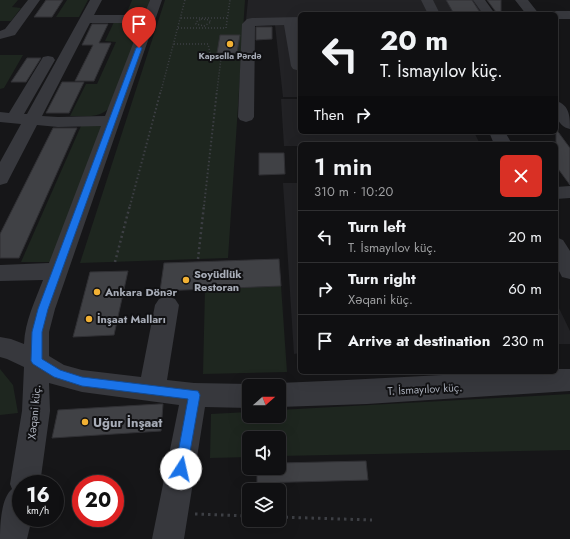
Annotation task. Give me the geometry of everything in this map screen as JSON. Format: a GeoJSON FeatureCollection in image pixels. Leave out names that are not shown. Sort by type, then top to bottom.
{"type":"FeatureCollection","features":[{"type":"Feature","properties":{"kind":"street"},"geometry":{"type":"LineString","coordinates":[[0,35],[10,32],[34,0]]}},
{"type":"Feature","properties":{"kind":"street"},"geometry":{"type":"LineString","coordinates":[[0,179],[96,0]]}},
{"type":"Feature","properties":{"kind":"street","name":"Xəqani küç."},"geometry":{"type":"LineString","coordinates":[[26,475],[36,411],[38,386],[36,361],[39,324],[43,309],[156,0]]}},
{"type":"Feature","properties":{"kind":"street"},"geometry":{"type":"LineString","coordinates":[[427,0],[433,12]]}},
{"type":"Feature","properties":{"kind":"street"},"geometry":{"type":"LineString","coordinates":[[479,0],[488,12]]}},
{"type":"Feature","properties":{"kind":"street"},"geometry":{"type":"LineString","coordinates":[[521,0],[531,12]]}},
{"type":"Feature","properties":{"kind":"street"},"geometry":{"type":"LineString","coordinates":[[558,15],[570,15]]}},
{"type":"Feature","properties":{"kind":"street"},"geometry":{"type":"LineString","coordinates":[[86,19],[150,18]]}},
{"type":"Feature","properties":{"kind":"street"},"geometry":{"type":"LineString","coordinates":[[246,117],[250,24],[252,22],[295,21],[298,66]]}},
{"type":"Feature","properties":{"kind":"street"},"geometry":{"type":"LineString","coordinates":[[68,26],[7,117],[58,122],[113,121]]}},
{"type":"Feature","properties":{"kind":"street"},"geometry":{"type":"LineString","coordinates":[[558,109],[570,124]]}},
{"type":"Feature","properties":{"kind":"street"},"geometry":{"type":"LineString","coordinates":[[558,193],[570,192]]}},
{"type":"Feature","properties":{"kind":"street"},"geometry":{"type":"LineString","coordinates":[[558,248],[570,271]]}},
{"type":"Feature","properties":{"kind":"street"},"geometry":{"type":"LineString","coordinates":[[0,273],[58,271]]}},
{"type":"Feature","properties":{"kind":"street"},"geometry":{"type":"LineString","coordinates":[[152,390],[167,305]]}},
{"type":"Feature","properties":{"kind":"street"},"geometry":{"type":"LineString","coordinates":[[0,347],[11,349],[36,361],[57,374],[82,381],[194,395],[242,396]]}},
{"type":"Feature","properties":{"kind":"street","name":"T. İsmayılov küç."},"geometry":{"type":"LineString","coordinates":[[286,395],[367,392],[570,380]]}},
{"type":"Feature","properties":{"kind":"street"},"geometry":{"type":"LineString","coordinates":[[170,526],[194,395]]}},
{"type":"Feature","properties":{"kind":"street"},"geometry":{"type":"LineString","coordinates":[[11,539],[14,527]]}},
{"type":"Feature","properties":{"kind":"path"},"geometry":{"type":"LineString","coordinates":[[115,262],[186,0]]}},
{"type":"Feature","properties":{"kind":"path"},"geometry":{"type":"LineString","coordinates":[[178,28],[226,28],[230,0]]}},
{"type":"Feature","properties":{"kind":"path"},"geometry":{"type":"LineString","coordinates":[[181,18],[227,18]]}},
{"type":"Feature","properties":{"kind":"path"},"geometry":{"type":"LineString","coordinates":[[209,20],[211,22],[210,24],[198,26],[196,22],[209,20]]}},
{"type":"Feature","properties":{"kind":"path"},"geometry":{"type":"LineString","coordinates":[[174,44],[208,44],[211,57],[221,58],[198,259]]}},
{"type":"Feature","properties":{"kind":"path"},"geometry":{"type":"LineString","coordinates":[[170,526],[242,517]]}},
{"type":"Feature","properties":{"kind":"path"},"geometry":{"type":"LineString","coordinates":[[286,517],[372,520]]}},
{"type":"Feature","properties":{"kind":"shaded area"},"geometry":{"type":"Polygon","coordinates":[[[0,0],[18,0],[12,7],[21,8],[11,21],[0,21],[0,0]]]}},
{"type":"Feature","properties":{"kind":"shaded area"},"geometry":{"type":"Polygon","coordinates":[[[67,0],[88,0],[79,17],[56,17],[67,0]]]}},
{"type":"Feature","properties":{"kind":"shaded area"},"geometry":{"type":"Polygon","coordinates":[[[132,0],[150,0],[145,15],[126,15],[132,0]]]}},
{"type":"Feature","properties":{"kind":"shaded area"},"geometry":{"type":"Polygon","coordinates":[[[165,0],[245,0],[228,258],[80,263],[165,0]]]}},
{"type":"Feature","properties":{"kind":"shaded area"},"geometry":{"type":"Polygon","coordinates":[[[248,0],[474,0],[483,12],[298,12],[298,19],[246,20],[248,0]]]}},
{"type":"Feature","properties":{"kind":"shaded area"},"geometry":{"type":"Polygon","coordinates":[[[114,22],[143,22],[109,108],[101,114],[70,116],[86,84],[97,84],[116,42],[105,41],[114,22]]]}},
{"type":"Feature","properties":{"kind":"shaded area"},"geometry":{"type":"Polygon","coordinates":[[[298,24],[298,97],[283,97],[275,25],[298,24]]]}},
{"type":"Feature","properties":{"kind":"shaded area"},"geometry":{"type":"Polygon","coordinates":[[[0,55],[23,55],[4,88],[0,89],[0,55]]]}},
{"type":"Feature","properties":{"kind":"shaded area"},"geometry":{"type":"Polygon","coordinates":[[[281,99],[298,99],[298,134],[475,134],[479,142],[298,142],[298,146],[284,146],[281,99]]]}},
{"type":"Feature","properties":{"kind":"shaded area"},"geometry":{"type":"Polygon","coordinates":[[[81,126],[104,126],[51,262],[21,262],[81,126]]]}},
{"type":"Feature","properties":{"kind":"shaded area"},"geometry":{"type":"Polygon","coordinates":[[[283,183],[298,183],[298,353],[294,354],[283,183]]]}},
{"type":"Feature","properties":{"kind":"shaded area"},"geometry":{"type":"Polygon","coordinates":[[[281,286],[287,372],[203,374],[205,289],[281,286]]]}},
{"type":"Feature","properties":{"kind":"shaded area"},"geometry":{"type":"Polygon","coordinates":[[[558,306],[570,331],[570,344],[558,344],[558,306]]]}},
{"type":"Feature","properties":{"kind":"shaded area"},"geometry":{"type":"Polygon","coordinates":[[[0,369],[13,385],[18,413],[0,415],[0,369]]]}},
{"type":"Feature","properties":{"kind":"shaded area"},"geometry":{"type":"Polygon","coordinates":[[[570,394],[570,450],[286,456],[286,431],[242,431],[242,457],[210,458],[211,414],[242,412],[242,423],[286,423],[286,410],[570,394]]]}},
{"type":"Feature","properties":{"kind":"building"},"geometry":{"type":"Polygon","coordinates":[[[46,0],[63,0],[52,17],[34,17],[46,0]]]}},
{"type":"Feature","properties":{"kind":"building"},"geometry":{"type":"Polygon","coordinates":[[[446,0],[472,0],[480,12],[453,12],[446,0]]]}},
{"type":"Feature","properties":{"kind":"building"},"geometry":{"type":"Polygon","coordinates":[[[487,0],[501,0],[501,12],[496,12],[487,0]]]}},
{"type":"Feature","properties":{"kind":"building"},"geometry":{"type":"Polygon","coordinates":[[[92,24],[108,24],[99,43],[111,43],[94,81],[75,81],[93,45],[82,45],[92,24]]]}},
{"type":"Feature","properties":{"kind":"building"},"geometry":{"type":"Polygon","coordinates":[[[256,27],[272,27],[272,39],[256,40],[256,27]]]}},
{"type":"Feature","properties":{"kind":"building"},"geometry":{"type":"Polygon","coordinates":[[[220,35],[240,35],[237,53],[217,53],[220,35]]]}},
{"type":"Feature","properties":{"kind":"building"},"geometry":{"type":"Polygon","coordinates":[[[27,58],[41,58],[26,82],[11,82],[27,58]]]}},
{"type":"Feature","properties":{"kind":"building"},"geometry":{"type":"Polygon","coordinates":[[[62,82],[84,82],[69,113],[46,113],[62,82]]]}},
{"type":"Feature","properties":{"kind":"building"},"geometry":{"type":"Polygon","coordinates":[[[53,128],[77,128],[19,258],[0,258],[0,234],[53,128]]]}},
{"type":"Feature","properties":{"kind":"building"},"geometry":{"type":"Polygon","coordinates":[[[558,132],[570,148],[570,185],[558,169],[558,142],[556,142],[556,134],[558,134],[558,132]]]}},
{"type":"Feature","properties":{"kind":"building"},"geometry":{"type":"Polygon","coordinates":[[[259,153],[284,153],[285,174],[259,175],[259,153]]]}},
{"type":"Feature","properties":{"kind":"building"},"geometry":{"type":"Polygon","coordinates":[[[279,259],[281,286],[160,291],[164,263],[279,259]]]}},
{"type":"Feature","properties":{"kind":"building"},"geometry":{"type":"Polygon","coordinates":[[[128,271],[114,335],[73,337],[90,272],[128,271]]]}},
{"type":"Feature","properties":{"kind":"building"},"geometry":{"type":"Polygon","coordinates":[[[163,404],[161,431],[52,438],[58,410],[163,404]]]}},
{"type":"Feature","properties":{"kind":"building"},"geometry":{"type":"Polygon","coordinates":[[[366,461],[368,480],[257,483],[257,475],[286,475],[286,463],[366,461]]]}},
{"type":"Feature","properties":{"kind":"place","name":"Kapsella Pərdə"},"geometry":{"type":"Point","coordinates":[230,44]}},
{"type":"Feature","properties":{"kind":"place","name":"Soyüdlük Restoran"},"geometry":{"type":"Point","coordinates":[186,280]}},
{"type":"Feature","properties":{"kind":"place","name":"Ankara Dönər"},"geometry":{"type":"Point","coordinates":[97,292]}},
{"type":"Feature","properties":{"kind":"place","name":"İnşaat Malları"},"geometry":{"type":"Point","coordinates":[89,319]}},
{"type":"Feature","properties":{"kind":"place","name":"Uğur İnşaat"},"geometry":{"type":"Point","coordinates":[85,422]}},
{"type":"Feature","properties":{"kind":"route"},"geometry":{"type":"LineString","coordinates":[[139,48],[43,309],[37,332],[36,361],[57,374],[82,381],[194,395],[181,469]]}}]}
